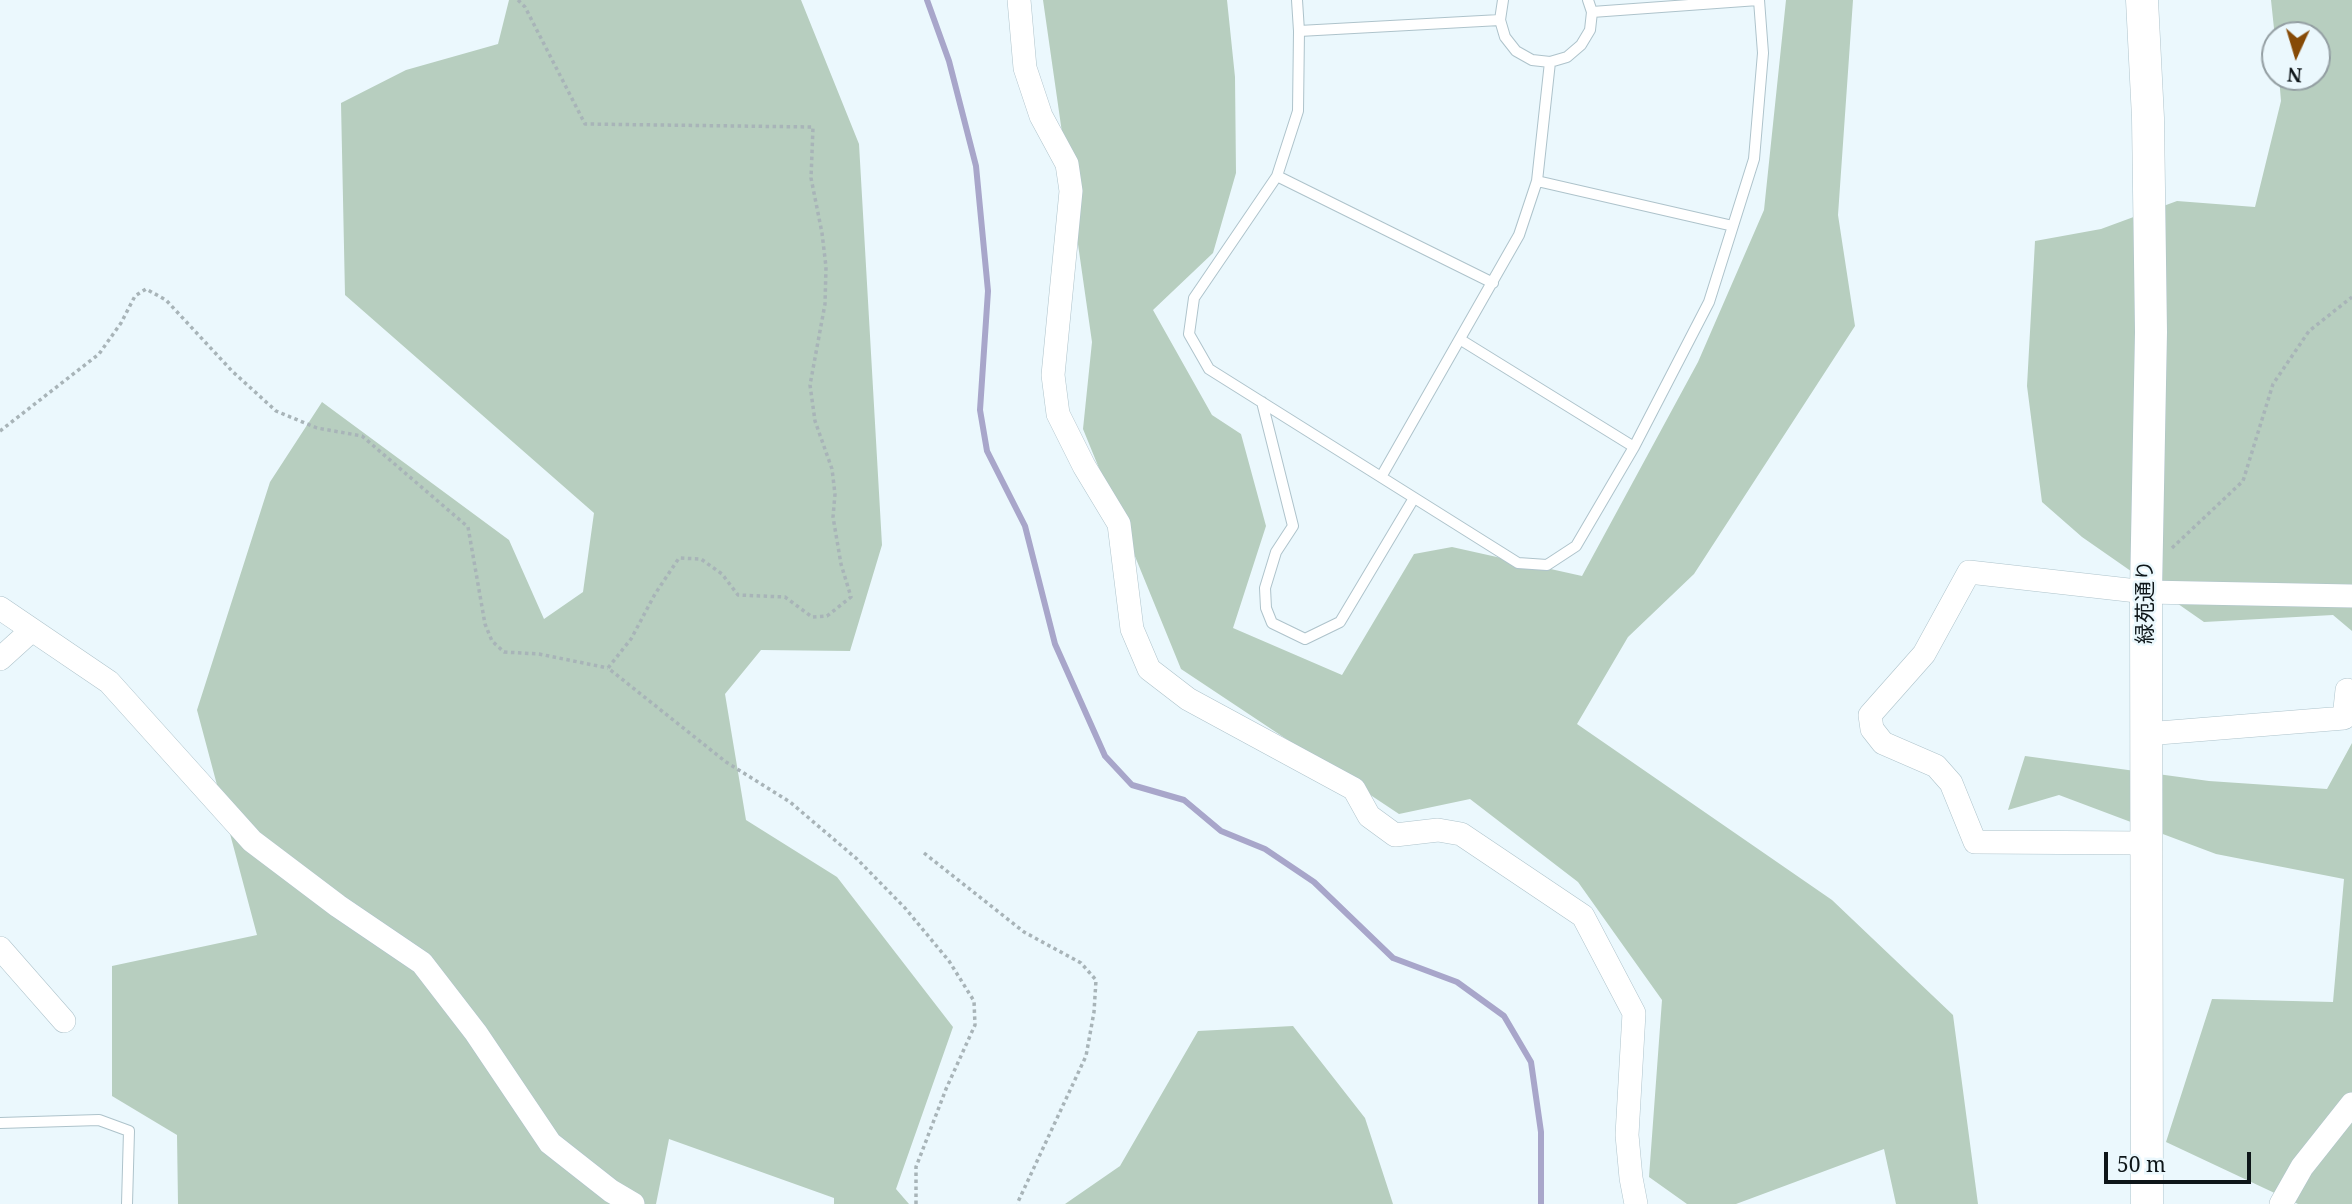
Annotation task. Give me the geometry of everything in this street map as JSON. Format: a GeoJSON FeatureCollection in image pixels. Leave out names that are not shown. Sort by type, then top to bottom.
{"type":"FeatureCollection","features":[{"type":"Feature","properties":{"kind":"street"},"geometry":{"type":"LineString","coordinates":[[1019,0],[1025,68],[1041,116],[1067,164],[1071,191],[1053,375],[1058,414],[1084,466],[1119,524],[1132,629],[1149,669],[1188,699],[1354,789],[1369,816],[1395,835],[1438,830],[1461,834],[1583,916],[1634,1013],[1627,1135],[1636,1204]]}},
{"type":"Feature","properties":{"kind":"street","name":"緑苑通り"},"geometry":{"type":"LineString","coordinates":[[2142,0],[2148,118],[2151,332],[2146,583],[2147,1204]]}},
{"type":"Feature","properties":{"kind":"street"},"geometry":{"type":"LineString","coordinates":[[2148,843],[1975,842],[1951,783],[1936,766],[1883,743],[1872,729],[1870,715],[1924,654],[1969,572],[2352,596]]}},
{"type":"Feature","properties":{"kind":"street"},"geometry":{"type":"LineString","coordinates":[[0,608],[108,682],[252,841],[338,906],[422,963],[476,1032],[550,1143],[611,1191],[633,1204]]}},
{"type":"Feature","properties":{"kind":"street"},"geometry":{"type":"LineString","coordinates":[[0,659],[32,630]]}},
{"type":"Feature","properties":{"kind":"street"},"geometry":{"type":"LineString","coordinates":[[2146,734],[2344,718],[2347,690]]}},
{"type":"Feature","properties":{"kind":"street"},"geometry":{"type":"LineString","coordinates":[[0,948],[64,1021]]}},
{"type":"Feature","properties":{"kind":"street"},"geometry":{"type":"LineString","coordinates":[[2281,1204],[2302,1167],[2352,1104]]}},
{"type":"Feature","properties":{"kind":"lane"},"geometry":{"type":"LineString","coordinates":[[1297,0],[1298,111],[1277,176],[1194,298],[1189,334],[1209,369],[1518,563],[1547,565],[1577,546],[1634,447],[1709,302],[1754,159],[1763,53],[1759,0],[1592,12]]}},
{"type":"Feature","properties":{"kind":"lane"},"geometry":{"type":"LineString","coordinates":[[1503,0],[1500,20],[1505,37],[1516,51],[1532,60],[1550,62],[1567,57],[1581,45],[1590,30],[1592,12],[1588,0]]}},
{"type":"Feature","properties":{"kind":"lane"},"geometry":{"type":"LineString","coordinates":[[1299,31],[1500,20]]}},
{"type":"Feature","properties":{"kind":"lane"},"geometry":{"type":"LineString","coordinates":[[1381,477],[1461,341],[1519,235],[1537,181],[1550,62]]}},
{"type":"Feature","properties":{"kind":"lane"},"geometry":{"type":"LineString","coordinates":[[1277,176],[1493,283]]}},
{"type":"Feature","properties":{"kind":"lane"},"geometry":{"type":"LineString","coordinates":[[1537,181],[1733,226]]}},
{"type":"Feature","properties":{"kind":"lane"},"geometry":{"type":"LineString","coordinates":[[1461,341],[1634,447]]}},
{"type":"Feature","properties":{"kind":"lane"},"geometry":{"type":"LineString","coordinates":[[1262,402],[1293,526],[1276,552],[1265,588],[1266,608],[1272,623],[1305,639],[1340,622],[1414,498]]}},
{"type":"Feature","properties":{"kind":"lane"},"geometry":{"type":"LineString","coordinates":[[0,1124],[99,1119],[129,1131],[127,1204]]}},
{"type":"Feature","properties":{"kind":"path"},"geometry":{"type":"LineString","coordinates":[[519,0],[585,124],[813,127],[811,178],[826,267],[825,304],[810,385],[814,421],[832,469],[835,494],[833,517],[841,564],[851,597],[827,617],[812,617],[785,597],[738,594],[722,574],[701,559],[679,558],[655,594],[631,639],[608,668]]}},
{"type":"Feature","properties":{"kind":"path"},"geometry":{"type":"LineString","coordinates":[[0,431],[99,354],[121,323],[135,296],[146,289],[166,300],[232,371],[276,411],[317,428],[362,436],[468,527],[485,624],[492,641],[504,652],[539,654],[608,668],[726,762],[790,802],[858,859],[905,908],[949,961],[974,1001],[975,1025],[946,1089],[916,1167],[916,1204]]}},
{"type":"Feature","properties":{"kind":"path"},"geometry":{"type":"LineString","coordinates":[[2146,583],[2242,481],[2273,384],[2309,331],[2352,297]]}},
{"type":"Feature","properties":{"kind":"path"},"geometry":{"type":"LineString","coordinates":[[924,853],[1024,932],[1081,963],[1096,980],[1094,1012],[1086,1056],[1017,1204]]}},
{"type":"Feature","properties":{"kind":"green space"},"geometry":{"type":"Polygon","coordinates":[[[509,0],[801,0],[859,144],[882,545],[850,651],[761,650],[725,694],[746,820],[837,877],[953,1027],[896,1189],[909,1204],[834,1204],[834,1198],[669,1139],[656,1204],[178,1204],[177,1135],[112,1096],[112,966],[257,935],[197,710],[270,482],[322,402],[509,540],[544,619],[583,592],[594,513],[345,295],[341,103],[406,70],[498,44],[509,0]]]}},
{"type":"Feature","properties":{"kind":"green space"},"geometry":{"type":"Polygon","coordinates":[[[1043,0],[1227,0],[1235,77],[1236,173],[1213,253],[1153,310],[1212,415],[1241,434],[1266,526],[1233,628],[1342,675],[1414,554],[1452,547],[1582,576],[1698,362],[1764,210],[1786,0],[1853,0],[1838,215],[1855,326],[1694,574],[1628,637],[1577,724],[1832,900],[1953,1015],[1978,1204],[1896,1204],[1884,1149],[1736,1204],[1687,1204],[1649,1177],[1662,1000],[1578,882],[1470,799],[1399,814],[1181,669],[1083,429],[1092,342],[1043,0]]]}},
{"type":"Feature","properties":{"kind":"green space"},"geometry":{"type":"Polygon","coordinates":[[[2271,0],[2352,0],[2352,631],[2333,615],[2204,622],[2082,537],[2042,502],[2027,386],[2035,241],[2101,229],[2177,201],[2255,207],[2281,101],[2280,91],[2331,91],[2331,21],[2273,21],[2271,0]]]}},
{"type":"Feature","properties":{"kind":"green space"},"geometry":{"type":"Polygon","coordinates":[[[2352,743],[2352,1204],[2298,1204],[2166,1142],[2212,999],[2333,1002],[2344,879],[2216,854],[2059,795],[2008,810],[2025,756],[2209,781],[2327,789],[2352,743]]]}},
{"type":"Feature","properties":{"kind":"green space"},"geometry":{"type":"Polygon","coordinates":[[[1293,1026],[1365,1118],[1393,1204],[1065,1204],[1120,1166],[1198,1031],[1293,1026]]]}},
{"type":"Feature","properties":{"kind":"waterway"},"geometry":{"type":"LineString","coordinates":[[927,0],[949,61],[976,166],[988,291],[980,410],[987,451],[1025,526],[1055,644],[1105,756],[1132,785],[1184,800],[1221,831],[1265,849],[1314,882],[1393,958],[1457,982],[1504,1016],[1531,1062],[1541,1132],[1541,1204]]}}]}
